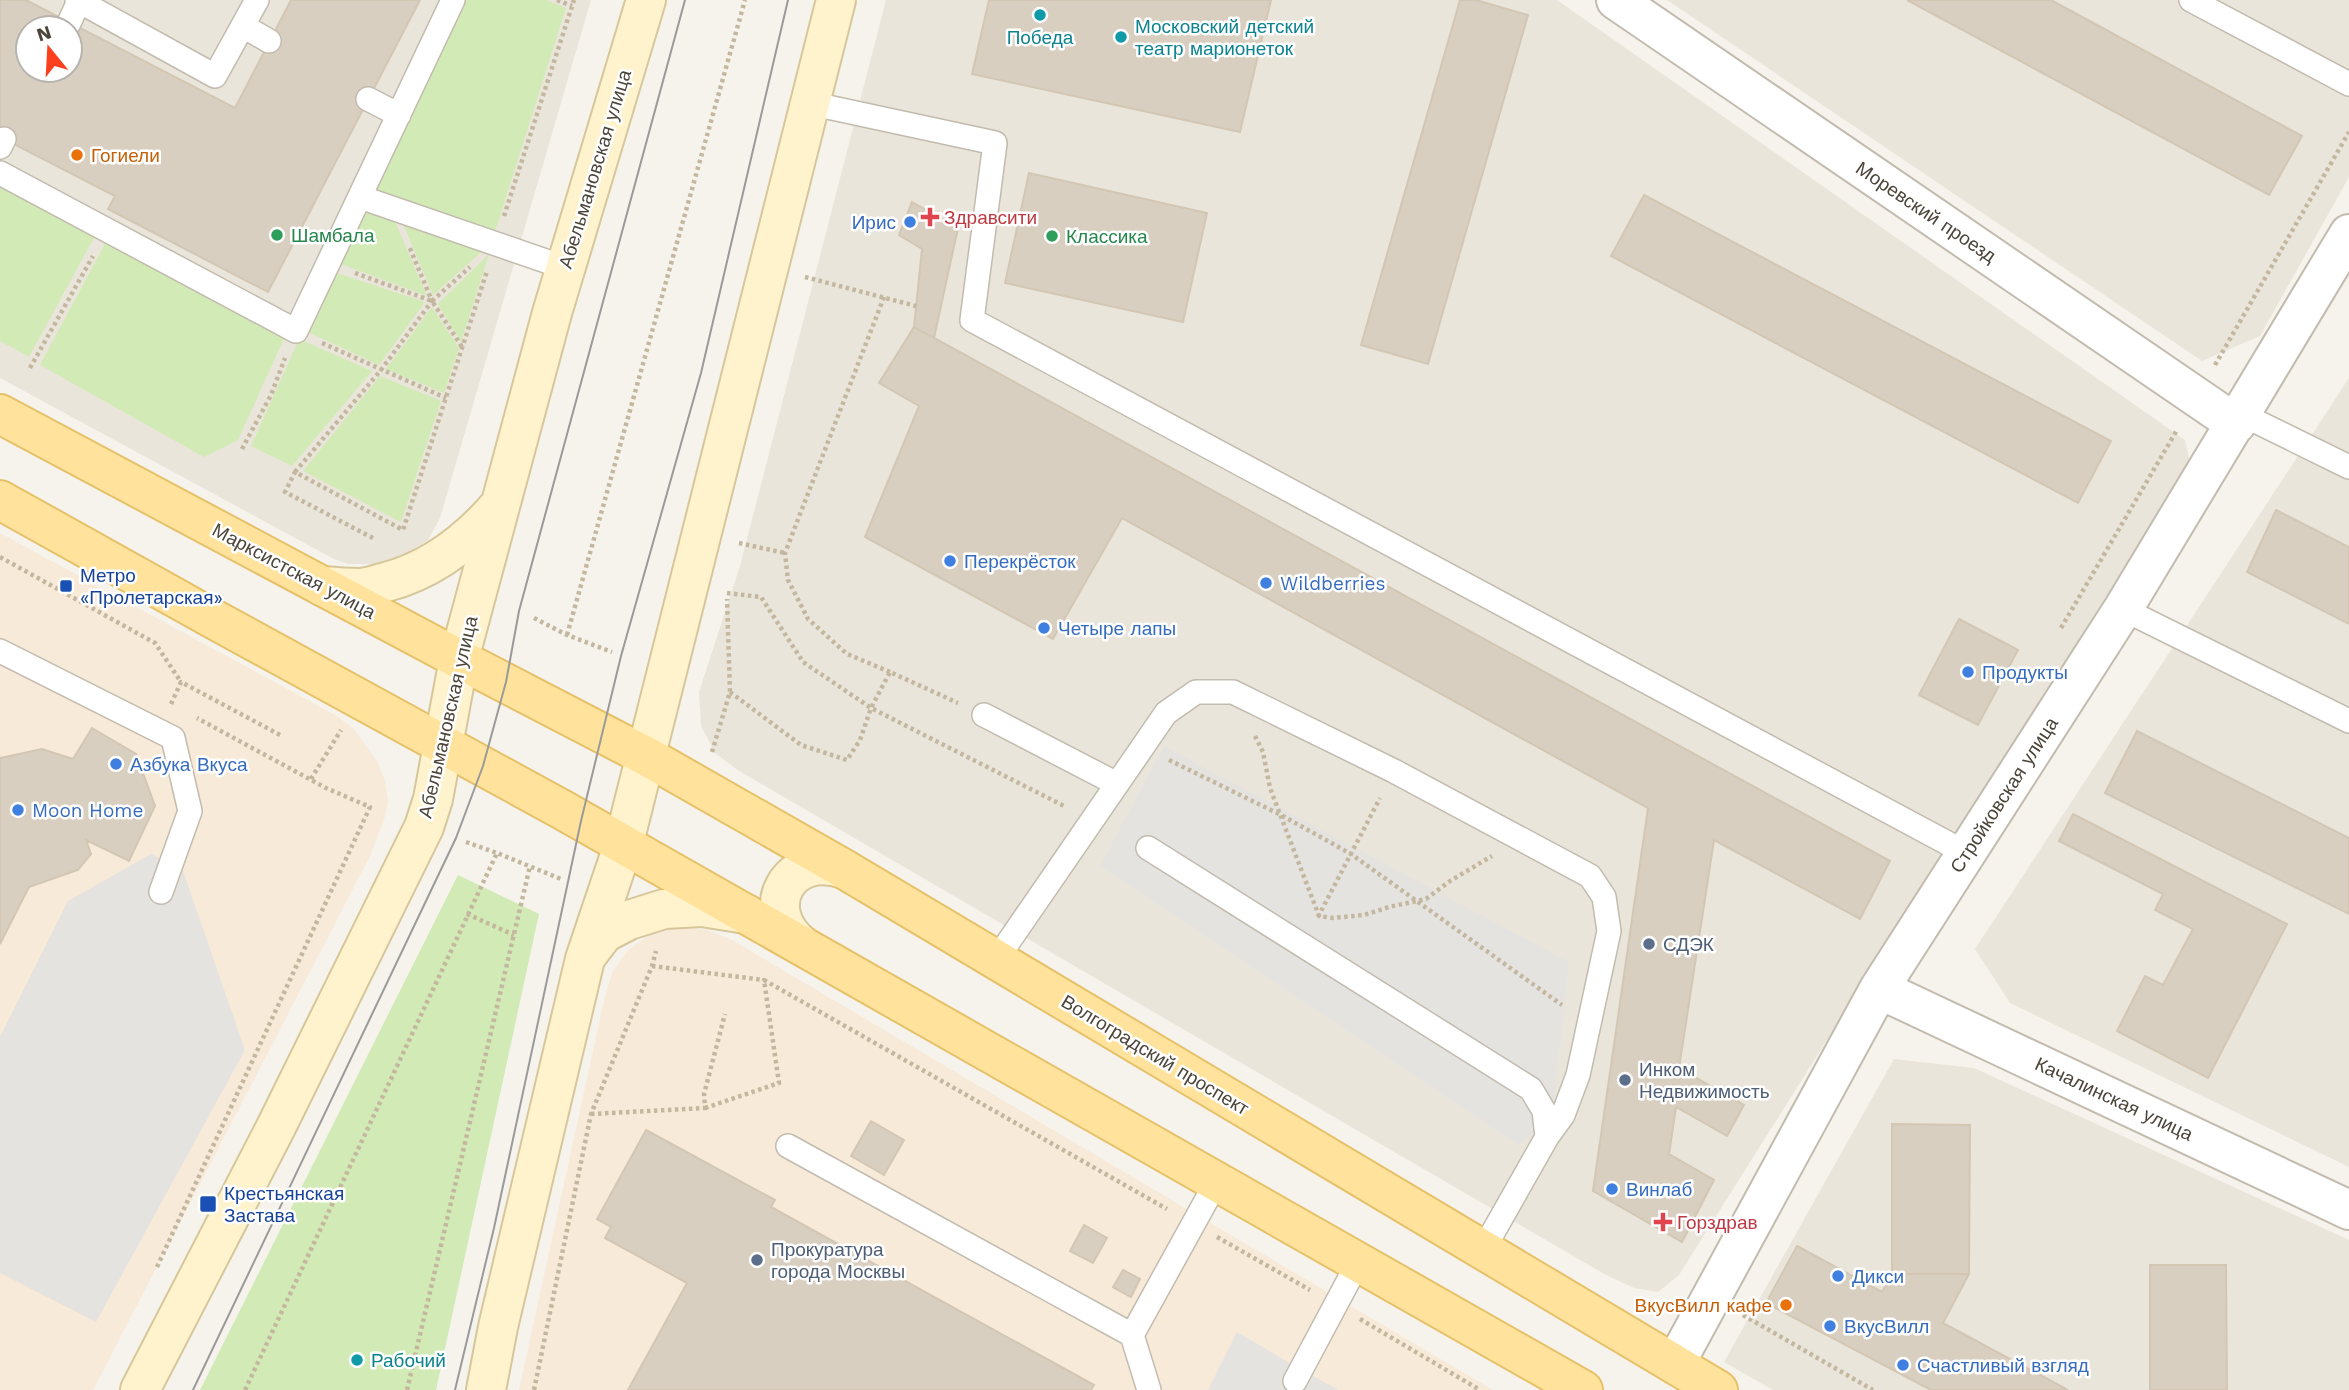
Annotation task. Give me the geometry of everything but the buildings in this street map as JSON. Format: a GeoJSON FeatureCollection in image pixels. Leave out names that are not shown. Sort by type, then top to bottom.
{"type":"FeatureCollection","features":[{"type":"Feature","properties":{"kind":"main road","name":"Абельмановская улица"},"geometry":{"type":"LineString","coordinates":[[140,1390],[276,1127],[424,827],[433,799],[459,659],[566,268],[646,0]]}},
{"type":"Feature","properties":{"kind":"main road"},"geometry":{"type":"LineString","coordinates":[[486,1390],[498,1327],[585,959],[624,846],[836,0]]}},
{"type":"Feature","properties":{"kind":"main road","name":"Марксистская улица"},"geometry":{"type":"LineString","coordinates":[[0,414],[459,659],[589,725]]}},
{"type":"Feature","properties":{"kind":"main road"},"geometry":{"type":"LineString","coordinates":[[0,500],[561,809],[1583,1390]]}},
{"type":"Feature","properties":{"kind":"main road"},"geometry":{"type":"LineString","coordinates":[[322,586],[362,588],[398,579],[425,568],[479,529],[501,503]]}},
{"type":"Feature","properties":{"kind":"main road","name":"Волгоградский проспект"},"geometry":{"type":"LineString","coordinates":[[589,725],[844,870],[1718,1390]]}},
{"type":"Feature","properties":{"kind":"main road"},"geometry":{"type":"LineString","coordinates":[[801,945],[790,936],[782,922],[779,908],[782,892],[789,880],[807,867],[830,864],[844,870]]}},
{"type":"Feature","properties":{"kind":"main road"},"geometry":{"type":"LineString","coordinates":[[585,959],[604,933],[629,920],[664,909],[702,907],[746,914]]}},
{"type":"Feature","properties":{"kind":"street","name":"Моревский проезд"},"geometry":{"type":"LineString","coordinates":[[1616,0],[2238,419]]}},
{"type":"Feature","properties":{"kind":"street","name":"Стройковская улица"},"geometry":{"type":"LineString","coordinates":[[1675,1364],[1880,989],[2123,609],[2349,234]]}},
{"type":"Feature","properties":{"kind":"street","name":"Качалинская улица"},"geometry":{"type":"LineString","coordinates":[[1880,989],[2349,1210]]}},
{"type":"Feature","properties":{"kind":"lane"},"geometry":{"type":"LineString","coordinates":[[78,1],[215,76],[257,0]]}},
{"type":"Feature","properties":{"kind":"lane"},"geometry":{"type":"LineString","coordinates":[[0,173],[296,331],[453,0]]}},
{"type":"Feature","properties":{"kind":"lane"},"geometry":{"type":"LineString","coordinates":[[2191,0],[2349,84]]}},
{"type":"Feature","properties":{"kind":"lane"},"geometry":{"type":"LineString","coordinates":[[243,26],[270,41]]}},
{"type":"Feature","properties":{"kind":"lane"},"geometry":{"type":"LineString","coordinates":[[368,99],[398,115]]}},
{"type":"Feature","properties":{"kind":"lane"},"geometry":{"type":"LineString","coordinates":[[809,103],[995,142],[972,320],[1966,853]]}},
{"type":"Feature","properties":{"kind":"lane"},"geometry":{"type":"LineString","coordinates":[[360,197],[566,268]]}},
{"type":"Feature","properties":{"kind":"lane"},"geometry":{"type":"LineString","coordinates":[[2238,419],[2349,467]]}},
{"type":"Feature","properties":{"kind":"lane"},"geometry":{"type":"LineString","coordinates":[[2123,609],[2349,721]]}},
{"type":"Feature","properties":{"kind":"lane"},"geometry":{"type":"LineString","coordinates":[[0,651],[173,738],[190,811],[161,892]]}},
{"type":"Feature","properties":{"kind":"lane"},"geometry":{"type":"LineString","coordinates":[[996,960],[1166,713],[1196,692],[1233,692],[1394,771],[1590,876],[1604,897],[1609,931],[1578,1074],[1563,1115],[1547,1137],[1483,1250]]}},
{"type":"Feature","properties":{"kind":"lane"},"geometry":{"type":"LineString","coordinates":[[984,715],[1117,784]]}},
{"type":"Feature","properties":{"kind":"lane"},"geometry":{"type":"LineString","coordinates":[[1148,848],[1531,1089],[1544,1111],[1547,1137]]}},
{"type":"Feature","properties":{"kind":"lane"},"geometry":{"type":"LineString","coordinates":[[788,1146],[1132,1335],[1149,1390]]}},
{"type":"Feature","properties":{"kind":"lane"},"geometry":{"type":"LineString","coordinates":[[1132,1335],[1217,1181]]}},
{"type":"Feature","properties":{"kind":"lane"},"geometry":{"type":"LineString","coordinates":[[1295,1381],[1359,1261]]}},
{"type":"Feature","properties":{"kind":"path"},"geometry":{"type":"LineString","coordinates":[[557,0],[572,6]]}},
{"type":"Feature","properties":{"kind":"path"},"geometry":{"type":"LineString","coordinates":[[567,635],[745,0]]}},
{"type":"Feature","properties":{"kind":"path"},"geometry":{"type":"LineString","coordinates":[[394,209],[432,301],[462,347]]}},
{"type":"Feature","properties":{"kind":"path"},"geometry":{"type":"LineString","coordinates":[[30,368],[107,230]]}},
{"type":"Feature","properties":{"kind":"path"},"geometry":{"type":"LineString","coordinates":[[373,538],[285,492],[295,472],[381,370],[432,301],[495,244]]}},
{"type":"Feature","properties":{"kind":"path"},"geometry":{"type":"LineString","coordinates":[[328,263],[432,301]]}},
{"type":"Feature","properties":{"kind":"path"},"geometry":{"type":"LineString","coordinates":[[805,277],[916,306]]}},
{"type":"Feature","properties":{"kind":"path"},"geometry":{"type":"LineString","coordinates":[[884,298],[785,553],[788,580],[808,619],[847,654],[984,715]]}},
{"type":"Feature","properties":{"kind":"path"},"geometry":{"type":"LineString","coordinates":[[242,449],[271,395],[296,331]]}},
{"type":"Feature","properties":{"kind":"path"},"geometry":{"type":"LineString","coordinates":[[348,355],[446,398]]}},
{"type":"Feature","properties":{"kind":"path"},"geometry":{"type":"LineString","coordinates":[[295,472],[403,530]]}},
{"type":"Feature","properties":{"kind":"path"},"geometry":{"type":"LineString","coordinates":[[739,543],[785,553]]}},
{"type":"Feature","properties":{"kind":"path"},"geometry":{"type":"LineString","coordinates":[[0,558],[155,643],[181,682],[282,736]]}},
{"type":"Feature","properties":{"kind":"path"},"geometry":{"type":"LineString","coordinates":[[727,593],[761,597],[803,662],[871,708],[1093,820]]}},
{"type":"Feature","properties":{"kind":"path"},"geometry":{"type":"LineString","coordinates":[[534,618],[567,635],[612,652]]}},
{"type":"Feature","properties":{"kind":"path"},"geometry":{"type":"LineString","coordinates":[[712,752],[730,692],[802,745],[847,760],[860,740],[871,708],[890,672]]}},
{"type":"Feature","properties":{"kind":"path"},"geometry":{"type":"LineString","coordinates":[[181,682],[171,704],[182,710]]}},
{"type":"Feature","properties":{"kind":"path"},"geometry":{"type":"LineString","coordinates":[[1233,692],[1263,752],[1270,788],[1319,916]]}},
{"type":"Feature","properties":{"kind":"path"},"geometry":{"type":"LineString","coordinates":[[153,1276],[370,807],[310,779],[193,716]]}},
{"type":"Feature","properties":{"kind":"path"},"geometry":{"type":"LineString","coordinates":[[310,779],[346,723]]}},
{"type":"Feature","properties":{"kind":"path"},"geometry":{"type":"LineString","coordinates":[[1143,747],[1281,815],[1351,854],[1589,1023]]}},
{"type":"Feature","properties":{"kind":"path"},"geometry":{"type":"LineString","coordinates":[[1305,946],[1394,771]]}},
{"type":"Feature","properties":{"kind":"path"},"geometry":{"type":"LineString","coordinates":[[466,842],[561,878]]}},
{"type":"Feature","properties":{"kind":"path"},"geometry":{"type":"LineString","coordinates":[[1319,916],[1333,918],[1364,915],[1426,899],[1497,853],[1539,848]]}},
{"type":"Feature","properties":{"kind":"path"},"geometry":{"type":"LineString","coordinates":[[245,1390],[497,853]]}},
{"type":"Feature","properties":{"kind":"path"},"geometry":{"type":"LineString","coordinates":[[407,1390],[530,866]]}},
{"type":"Feature","properties":{"kind":"path"},"geometry":{"type":"LineString","coordinates":[[467,914],[514,936]]}},
{"type":"Feature","properties":{"kind":"path"},"geometry":{"type":"LineString","coordinates":[[534,1390],[592,1114],[652,966],[764,980],[1335,1304],[1480,1390]]}},
{"type":"Feature","properties":{"kind":"path"},"geometry":{"type":"LineString","coordinates":[[592,1114],[705,1108],[779,1083],[764,980]]}},
{"type":"Feature","properties":{"kind":"path"},"geometry":{"type":"LineString","coordinates":[[705,1108],[704,1094],[725,1014]]}},
{"type":"Feature","properties":{"kind":"path"},"geometry":{"type":"LineString","coordinates":[[1738,1312],[1873,1390]]}},
{"type":"Feature","properties":{"kind":"shaded area"},"geometry":{"type":"Polygon","coordinates":[[[0,0],[591,0],[440,518],[428,540],[404,555],[377,564],[348,564],[334,559],[0,378],[0,0]]]}},
{"type":"Feature","properties":{"kind":"shaded area"},"geometry":{"type":"Polygon","coordinates":[[[886,0],[1557,0],[2185,440],[2190,463],[1679,1275],[1658,1292],[1634,1288],[1606,1275],[739,771],[715,753],[701,726],[699,692],[740,566],[886,0]]]}},
{"type":"Feature","properties":{"kind":"shaded area"},"geometry":{"type":"Polygon","coordinates":[[[1667,0],[2349,0],[2349,177],[2260,336],[2202,361],[1667,0]]]}},
{"type":"Feature","properties":{"kind":"shaded area"},"geometry":{"type":"Polygon","coordinates":[[[2349,378],[2349,1167],[2010,1003],[1975,949],[2349,378]]]}},
{"type":"Feature","properties":{"kind":"shaded area"},"geometry":{"type":"Polygon","coordinates":[[[0,533],[335,715],[353,728],[377,761],[385,781],[388,802],[370,856],[93,1390],[0,1390],[0,533]]]}},
{"type":"Feature","properties":{"kind":"shaded area"},"geometry":{"type":"Polygon","coordinates":[[[1164,746],[1569,962],[1552,1118],[1518,1145],[1100,866],[1164,746]]]}},
{"type":"Feature","properties":{"kind":"shaded area"},"geometry":{"type":"Polygon","coordinates":[[[151,854],[182,868],[245,1050],[96,1322],[0,1273],[0,1037],[68,901],[151,854]]]}},
{"type":"Feature","properties":{"kind":"shaded area"},"geometry":{"type":"Polygon","coordinates":[[[678,927],[707,930],[732,940],[1493,1390],[519,1390],[605,996],[613,971],[628,950],[651,934],[678,927]]]}},
{"type":"Feature","properties":{"kind":"shaded area"},"geometry":{"type":"Polygon","coordinates":[[[1894,1059],[1974,1068],[2349,1240],[2349,1390],[1773,1390],[1724,1362],[1894,1059]]]}},
{"type":"Feature","properties":{"kind":"shaded area"},"geometry":{"type":"Polygon","coordinates":[[[1237,1332],[1300,1369],[1339,1390],[1208,1390],[1237,1332]]]}},
{"type":"Feature","properties":{"kind":"green space"},"geometry":{"type":"Polygon","coordinates":[[[462,0],[546,0],[566,8],[494,235],[369,193],[462,0]]]}},
{"type":"Feature","properties":{"kind":"green space"},"geometry":{"type":"Polygon","coordinates":[[[0,185],[96,234],[29,357],[0,341],[0,185]]]}},
{"type":"Feature","properties":{"kind":"green space"},"geometry":{"type":"Polygon","coordinates":[[[362,206],[393,217],[427,296],[338,263],[362,206]]]}},
{"type":"Feature","properties":{"kind":"green space"},"geometry":{"type":"Polygon","coordinates":[[[401,219],[487,247],[433,295],[401,219]]]}},
{"type":"Feature","properties":{"kind":"green space"},"geometry":{"type":"Polygon","coordinates":[[[107,240],[286,334],[238,440],[204,457],[40,365],[107,240]]]}},
{"type":"Feature","properties":{"kind":"green space"},"geometry":{"type":"Polygon","coordinates":[[[489,254],[461,342],[438,304],[489,254]]]}},
{"type":"Feature","properties":{"kind":"green space"},"geometry":{"type":"Polygon","coordinates":[[[334,272],[425,302],[379,365],[306,331],[334,272]]]}},
{"type":"Feature","properties":{"kind":"green space"},"geometry":{"type":"Polygon","coordinates":[[[432,307],[459,348],[444,393],[386,369],[432,307]]]}},
{"type":"Feature","properties":{"kind":"green space"},"geometry":{"type":"Polygon","coordinates":[[[299,339],[372,371],[292,466],[251,446],[299,339]]]}},
{"type":"Feature","properties":{"kind":"green space"},"geometry":{"type":"Polygon","coordinates":[[[380,376],[441,401],[401,522],[303,471],[380,376]]]}},
{"type":"Feature","properties":{"kind":"green space"},"geometry":{"type":"Polygon","coordinates":[[[458,875],[539,914],[436,1390],[200,1390],[458,875]]]}},
{"type":"Feature","properties":{"kind":"tram line"},"geometry":{"type":"LineString","coordinates":[[193,1390],[456,838],[483,766],[506,682],[519,611],[685,0]]}},
{"type":"Feature","properties":{"kind":"tram line"},"geometry":{"type":"LineString","coordinates":[[455,1390],[494,1228],[581,821],[621,656],[701,373],[788,0]]}},
{"type":"Feature","properties":{"kind":"place","name":"Победа"},"geometry":{"type":"Point","coordinates":[1040,15]}},
{"type":"Feature","properties":{"kind":"place","name":"Московский детский театр марионеток"},"geometry":{"type":"Point","coordinates":[1121,37]}},
{"type":"Feature","properties":{"kind":"place","name":"Гогиели"},"geometry":{"type":"Point","coordinates":[77,155]}},
{"type":"Feature","properties":{"kind":"place","name":"Здравсити"},"geometry":{"type":"Point","coordinates":[930,217]}},
{"type":"Feature","properties":{"kind":"place","name":"Ирис"},"geometry":{"type":"Point","coordinates":[910,222]}},
{"type":"Feature","properties":{"kind":"place","name":"Шамбала"},"geometry":{"type":"Point","coordinates":[277,235]}},
{"type":"Feature","properties":{"kind":"place","name":"Классика"},"geometry":{"type":"Point","coordinates":[1052,236]}},
{"type":"Feature","properties":{"kind":"place","name":"Перекрёсток"},"geometry":{"type":"Point","coordinates":[950,561]}},
{"type":"Feature","properties":{"kind":"place","name":"Wildberries"},"geometry":{"type":"Point","coordinates":[1266,583]}},
{"type":"Feature","properties":{"kind":"place","name":"Метро «Пролетарская»"},"geometry":{"type":"Point","coordinates":[66,586]}},
{"type":"Feature","properties":{"kind":"place","name":"Четыре лапы"},"geometry":{"type":"Point","coordinates":[1044,628]}},
{"type":"Feature","properties":{"kind":"place","name":"Продукты"},"geometry":{"type":"Point","coordinates":[1968,672]}},
{"type":"Feature","properties":{"kind":"place","name":"Азбука Вкуса"},"geometry":{"type":"Point","coordinates":[116,764]}},
{"type":"Feature","properties":{"kind":"place","name":"Moon Home"},"geometry":{"type":"Point","coordinates":[18,810]}},
{"type":"Feature","properties":{"kind":"place","name":"СДЭК"},"geometry":{"type":"Point","coordinates":[1649,944]}},
{"type":"Feature","properties":{"kind":"place","name":"Инком Недвижимость"},"geometry":{"type":"Point","coordinates":[1625,1080]}},
{"type":"Feature","properties":{"kind":"place","name":"Винлаб"},"geometry":{"type":"Point","coordinates":[1612,1189]}},
{"type":"Feature","properties":{"kind":"place","name":"Крестьянская Застава"},"geometry":{"type":"Point","coordinates":[208,1204]}},
{"type":"Feature","properties":{"kind":"place","name":"Горздрав"},"geometry":{"type":"Point","coordinates":[1663,1222]}},
{"type":"Feature","properties":{"kind":"place","name":"Прокуратура города Москвы"},"geometry":{"type":"Point","coordinates":[757,1260]}},
{"type":"Feature","properties":{"kind":"place","name":"Дикси"},"geometry":{"type":"Point","coordinates":[1838,1276]}},
{"type":"Feature","properties":{"kind":"place","name":"ВкусВилл кафе"},"geometry":{"type":"Point","coordinates":[1786,1305]}},
{"type":"Feature","properties":{"kind":"place","name":"ВкусВилл"},"geometry":{"type":"Point","coordinates":[1830,1326]}},
{"type":"Feature","properties":{"kind":"place","name":"Рабочий"},"geometry":{"type":"Point","coordinates":[357,1360]}},
{"type":"Feature","properties":{"kind":"place","name":"Счастливый взгляд"},"geometry":{"type":"Point","coordinates":[1903,1365]}}]}
